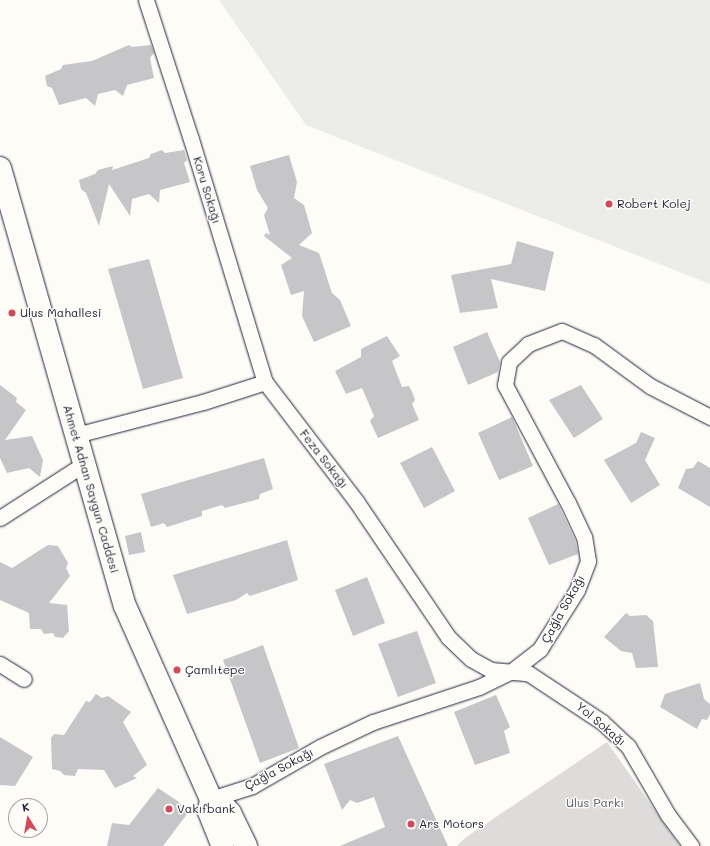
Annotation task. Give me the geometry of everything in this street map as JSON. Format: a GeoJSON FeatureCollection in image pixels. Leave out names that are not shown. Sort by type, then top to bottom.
{"type":"FeatureCollection","features":[{"type":"Feature","properties":{"kind":"main road","name":"Ahmet Adnan Saygun Caddesi"},"geometry":{"type":"LineString","coordinates":[[0,168],[125,606],[211,799],[209,812],[223,846]]}},
{"type":"Feature","properties":{"kind":"main road"},"geometry":{"type":"LineString","coordinates":[[211,799],[223,805],[230,813],[246,846]]}},
{"type":"Feature","properties":{"kind":"street","name":"Koru Sokağı"},"geometry":{"type":"LineString","coordinates":[[146,0],[192,139],[264,382]]}},
{"type":"Feature","properties":{"kind":"street","name":"Çağla Sokağı"},"geometry":{"type":"LineString","coordinates":[[211,799],[252,786],[320,746],[373,722],[480,687],[512,671],[540,649],[577,590],[588,561],[584,537],[568,503],[505,385],[509,362],[528,344],[562,332],[594,345],[650,386],[710,417]]}},
{"type":"Feature","properties":{"kind":"street"},"geometry":{"type":"LineString","coordinates":[[76,435],[203,402],[264,382]]}},
{"type":"Feature","properties":{"kind":"street","name":"Feza Sokağı"},"geometry":{"type":"LineString","coordinates":[[264,382],[356,501],[448,637],[471,659],[491,670],[512,671]]}},
{"type":"Feature","properties":{"kind":"street"},"geometry":{"type":"LineString","coordinates":[[0,518],[84,464]]}},
{"type":"Feature","properties":{"kind":"street"},"geometry":{"type":"LineString","coordinates":[[0,664],[24,680]]}},
{"type":"Feature","properties":{"kind":"street","name":"Yol Sokağı"},"geometry":{"type":"LineString","coordinates":[[512,671],[528,673],[562,693],[602,722],[628,746],[668,815],[691,846]]}},
{"type":"Feature","properties":{"kind":"shaded area","name":"Robert Kolej"},"geometry":{"type":"Polygon","coordinates":[[[219,0],[710,0],[710,284],[306,125],[219,0]]]}},
{"type":"Feature","properties":{"kind":"green space","name":"Ulus Parkı"},"geometry":{"type":"Polygon","coordinates":[[[607,742],[680,846],[457,846],[465,838],[607,742]]]}},
{"type":"Feature","properties":{"kind":"building"},"geometry":{"type":"Polygon","coordinates":[[[129,45],[132,47],[151,45],[154,53],[150,58],[154,78],[127,85],[123,96],[115,90],[98,94],[95,106],[86,98],[59,105],[52,88],[47,86],[45,76],[61,69],[63,65],[92,61],[129,45]]]}},
{"type":"Feature","properties":{"kind":"building"},"geometry":{"type":"Polygon","coordinates":[[[162,150],[165,153],[184,150],[187,160],[184,163],[190,182],[160,190],[159,203],[149,194],[132,199],[130,216],[109,184],[99,226],[86,193],[81,189],[79,180],[95,174],[98,170],[113,166],[112,170],[149,158],[151,154],[162,150]]]}},
{"type":"Feature","properties":{"kind":"building"},"geometry":{"type":"Polygon","coordinates":[[[289,155],[297,182],[294,198],[304,205],[312,233],[299,245],[319,253],[332,293],[340,300],[351,326],[314,342],[302,316],[304,291],[291,295],[281,265],[292,258],[264,236],[266,233],[270,235],[264,215],[268,208],[257,190],[250,166],[289,155]]]}},
{"type":"Feature","properties":{"kind":"building"},"geometry":{"type":"Polygon","coordinates":[[[517,241],[554,252],[545,291],[491,279],[498,308],[460,313],[451,275],[511,264],[517,241]]]}},
{"type":"Feature","properties":{"kind":"building"},"geometry":{"type":"Polygon","coordinates":[[[149,259],[183,378],[143,389],[108,269],[149,259]]]}},
{"type":"Feature","properties":{"kind":"building"},"geometry":{"type":"Polygon","coordinates":[[[487,332],[500,362],[498,372],[468,385],[453,347],[487,332]]]}},
{"type":"Feature","properties":{"kind":"building"},"geometry":{"type":"Polygon","coordinates":[[[387,336],[400,356],[392,361],[402,387],[409,386],[413,394],[415,400],[412,404],[419,420],[378,438],[370,421],[374,416],[362,388],[346,394],[335,371],[361,357],[361,349],[387,336]]]}},
{"type":"Feature","properties":{"kind":"building"},"geometry":{"type":"Polygon","coordinates":[[[0,385],[17,398],[16,402],[26,410],[5,440],[32,436],[43,460],[40,477],[29,468],[7,473],[0,458],[0,385]]]}},
{"type":"Feature","properties":{"kind":"building"},"geometry":{"type":"Polygon","coordinates":[[[581,385],[603,419],[574,438],[549,400],[581,385]]]}},
{"type":"Feature","properties":{"kind":"building"},"geometry":{"type":"Polygon","coordinates":[[[512,417],[533,466],[499,480],[478,433],[512,417]]]}},
{"type":"Feature","properties":{"kind":"building"},"geometry":{"type":"Polygon","coordinates":[[[641,432],[655,438],[645,460],[660,485],[631,503],[604,460],[636,443],[641,432]]]}},
{"type":"Feature","properties":{"kind":"building"},"geometry":{"type":"Polygon","coordinates":[[[432,447],[455,491],[424,508],[400,463],[432,447]]]}},
{"type":"Feature","properties":{"kind":"building"},"geometry":{"type":"Polygon","coordinates":[[[264,458],[273,489],[260,494],[259,499],[225,508],[222,505],[202,511],[202,516],[167,527],[164,523],[151,527],[141,494],[264,458]]]}},
{"type":"Feature","properties":{"kind":"building"},"geometry":{"type":"Polygon","coordinates":[[[698,461],[710,468],[710,507],[678,488],[686,469],[693,468],[698,461]]]}},
{"type":"Feature","properties":{"kind":"building"},"geometry":{"type":"Polygon","coordinates":[[[558,504],[575,540],[578,554],[549,565],[528,518],[558,504]]]}},
{"type":"Feature","properties":{"kind":"building"},"geometry":{"type":"Polygon","coordinates":[[[141,532],[145,552],[129,555],[125,536],[141,532]]]}},
{"type":"Feature","properties":{"kind":"building"},"geometry":{"type":"Polygon","coordinates":[[[287,540],[298,580],[250,596],[247,593],[236,600],[187,614],[173,575],[287,540]]]}},
{"type":"Feature","properties":{"kind":"building"},"geometry":{"type":"Polygon","coordinates":[[[48,545],[58,546],[68,563],[66,568],[70,576],[49,603],[67,605],[69,631],[63,638],[55,637],[53,633],[44,634],[41,629],[30,629],[29,613],[0,600],[0,562],[12,568],[48,545]]]}},
{"type":"Feature","properties":{"kind":"building"},"geometry":{"type":"Polygon","coordinates":[[[367,577],[385,623],[353,636],[335,590],[367,577]]]}},
{"type":"Feature","properties":{"kind":"building"},"geometry":{"type":"Polygon","coordinates":[[[626,613],[630,616],[646,615],[653,621],[658,667],[636,668],[632,653],[621,651],[604,637],[626,613]]]}},
{"type":"Feature","properties":{"kind":"building"},"geometry":{"type":"Polygon","coordinates":[[[417,631],[436,683],[398,697],[378,644],[417,631]]]}},
{"type":"Feature","properties":{"kind":"building"},"geometry":{"type":"Polygon","coordinates":[[[263,645],[299,748],[260,763],[223,660],[263,645]]]}},
{"type":"Feature","properties":{"kind":"building"},"geometry":{"type":"Polygon","coordinates":[[[700,683],[704,699],[710,704],[710,714],[707,720],[702,719],[697,729],[660,707],[665,694],[700,683]]]}},
{"type":"Feature","properties":{"kind":"building"},"geometry":{"type":"Polygon","coordinates":[[[96,694],[102,698],[108,696],[131,712],[123,722],[147,765],[133,776],[137,778],[115,788],[104,770],[78,769],[75,776],[64,775],[60,771],[52,769],[51,738],[54,734],[64,735],[86,701],[90,702],[96,694]]]}},
{"type":"Feature","properties":{"kind":"building"},"geometry":{"type":"Polygon","coordinates":[[[496,695],[510,727],[504,731],[510,753],[475,765],[454,712],[496,695]]]}},
{"type":"Feature","properties":{"kind":"building"},"geometry":{"type":"Polygon","coordinates":[[[398,736],[448,846],[340,846],[385,827],[374,797],[357,803],[350,800],[342,810],[324,764],[398,736]]]}},
{"type":"Feature","properties":{"kind":"building"},"geometry":{"type":"Polygon","coordinates":[[[0,737],[33,757],[15,786],[0,785],[0,737]]]}},
{"type":"Feature","properties":{"kind":"building"},"geometry":{"type":"Polygon","coordinates":[[[158,788],[179,802],[187,814],[163,846],[107,846],[112,823],[129,825],[158,788]]]}},
{"type":"Feature","properties":{"kind":"place","name":"Robert Kolej"},"geometry":{"type":"Point","coordinates":[609,204]}},
{"type":"Feature","properties":{"kind":"place","name":"Ulus Mahallesi"},"geometry":{"type":"Point","coordinates":[12,313]}},
{"type":"Feature","properties":{"kind":"place","name":"Çamlıtepe"},"geometry":{"type":"Point","coordinates":[177,670]}},
{"type":"Feature","properties":{"kind":"place","name":"Vakıfbank"},"geometry":{"type":"Point","coordinates":[169,809]}},
{"type":"Feature","properties":{"kind":"place","name":"Ars Motors"},"geometry":{"type":"Point","coordinates":[411,824]}}]}
